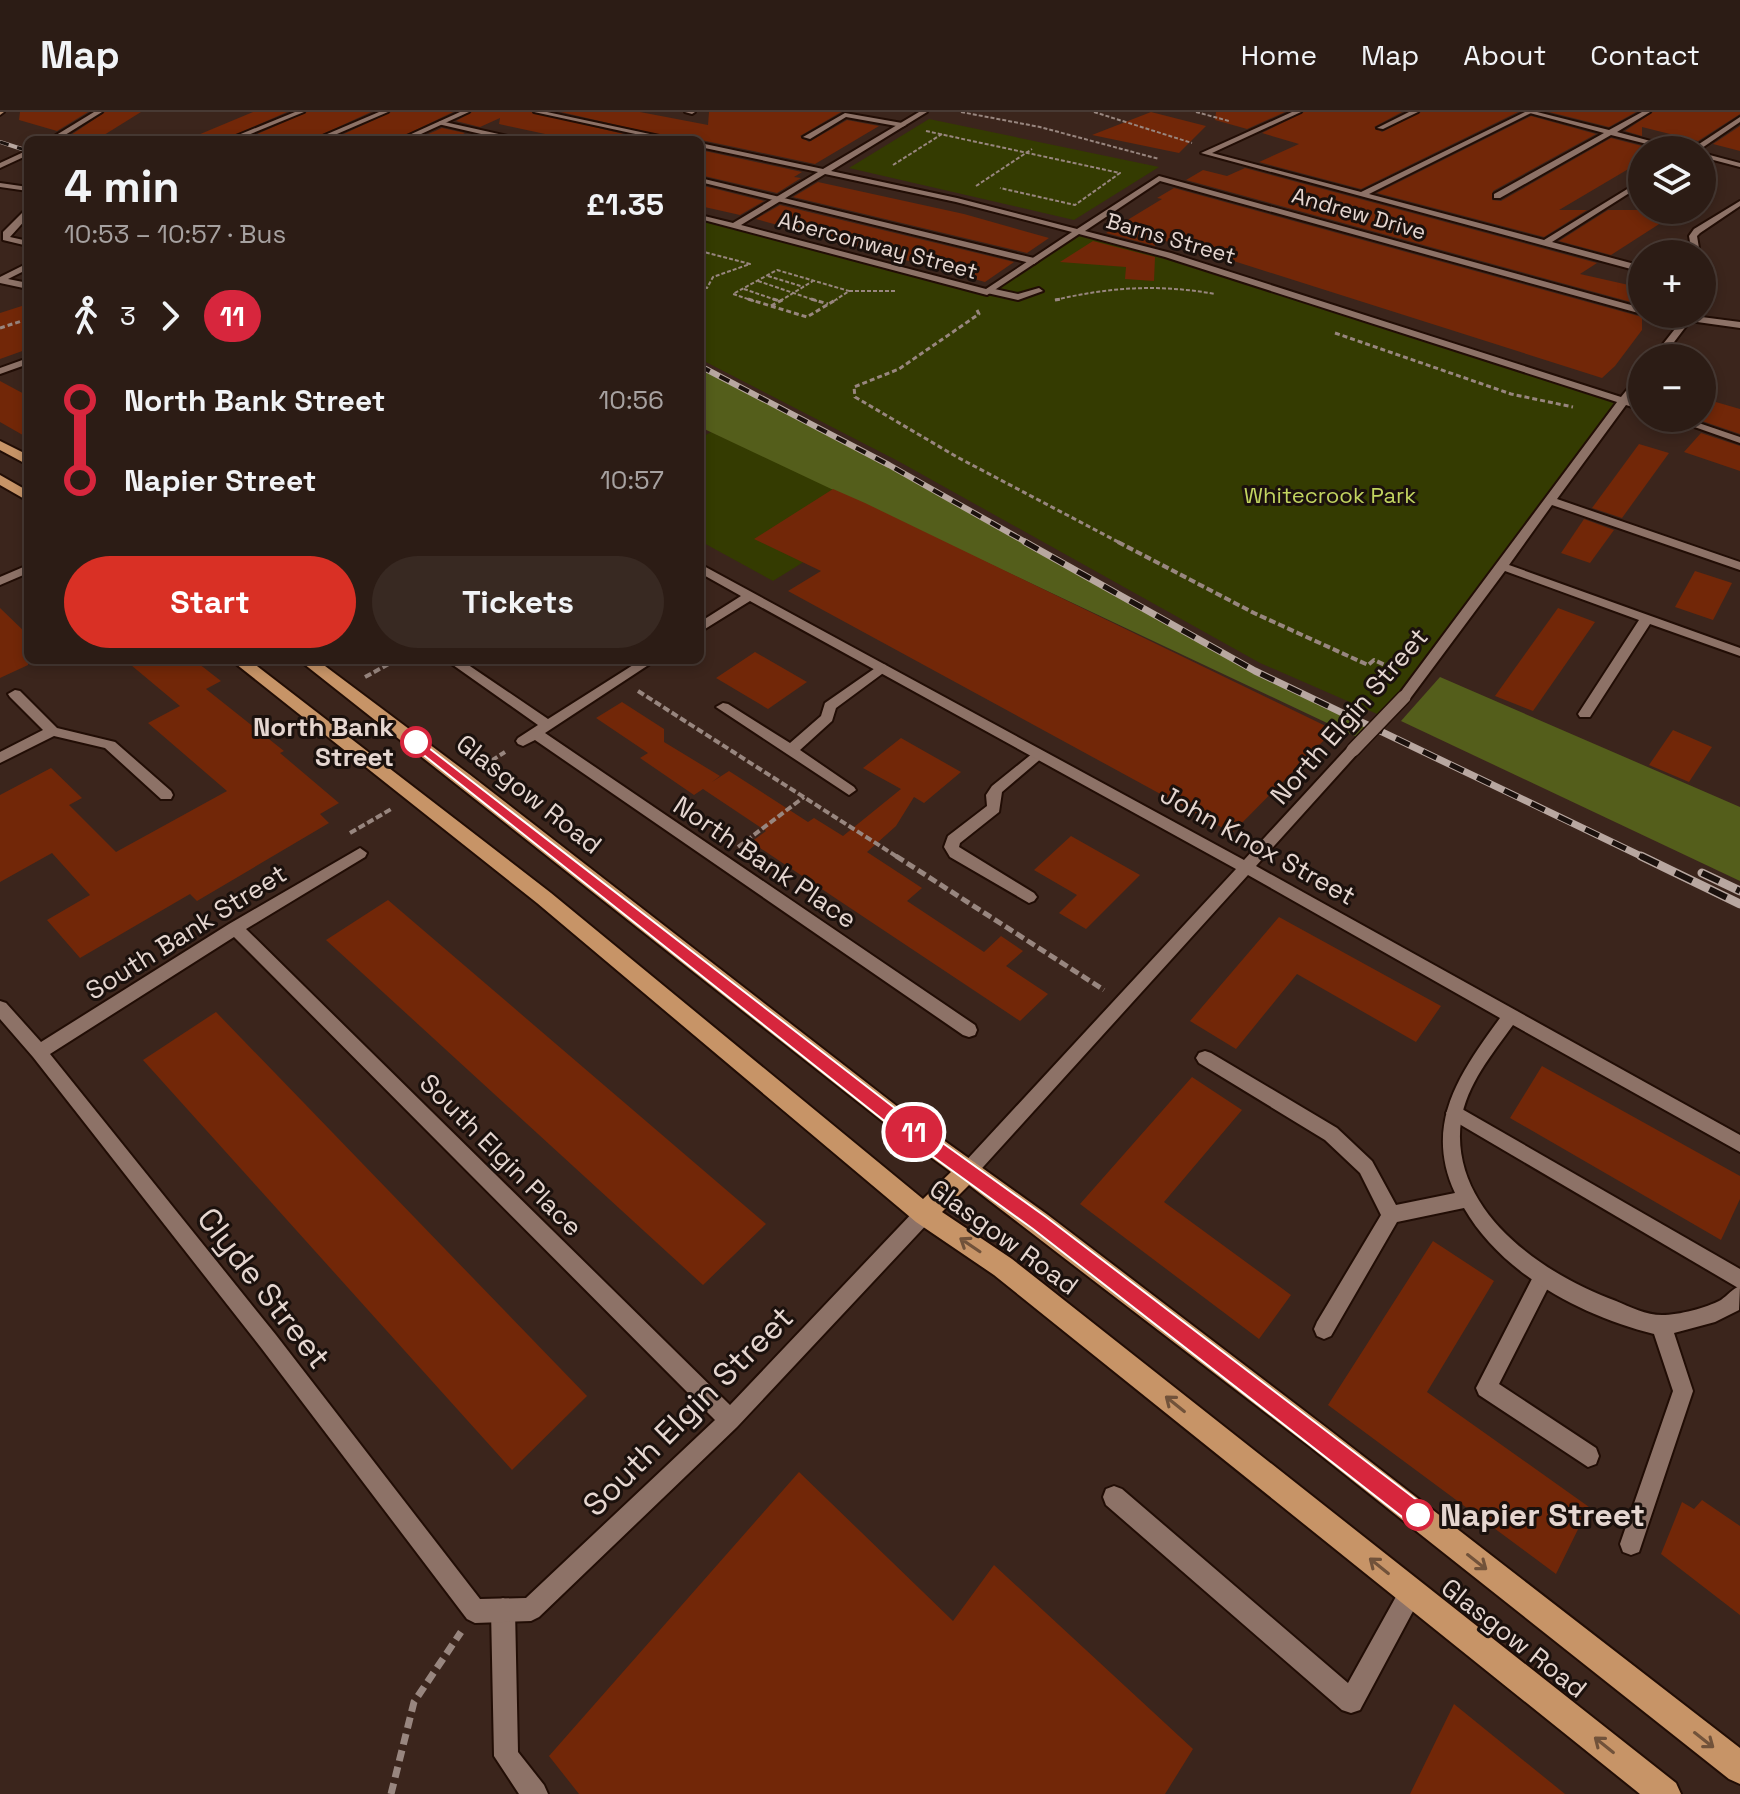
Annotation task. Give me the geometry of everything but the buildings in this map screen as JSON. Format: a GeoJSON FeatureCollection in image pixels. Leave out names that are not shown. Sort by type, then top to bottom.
{"type":"FeatureCollection","features":[{"type":"Feature","properties":{"kind":"main road"},"geometry":{"type":"LineString","coordinates":[[0,445],[24,459]]}},
{"type":"Feature","properties":{"kind":"main road"},"geometry":{"type":"LineString","coordinates":[[0,479],[24,494]]}},
{"type":"Feature","properties":{"kind":"main road","name":"Glasgow Road"},"geometry":{"type":"LineString","coordinates":[[244,664],[544,898],[924,1214],[1003,1267],[1665,1794]]}},
{"type":"Feature","properties":{"kind":"main road","name":"Glasgow Road"},"geometry":{"type":"LineString","coordinates":[[312,664],[463,778],[899,1121],[1040,1223],[1306,1427],[1740,1768]]}},
{"type":"Feature","properties":{"kind":"main road"},"geometry":{"type":"LineString","coordinates":[[924,1214],[968,1171]]}},
{"type":"Feature","properties":{"kind":"street"},"geometry":{"type":"LineString","coordinates":[[59,136],[99,112]]}},
{"type":"Feature","properties":{"kind":"street"},"geometry":{"type":"LineString","coordinates":[[240,136],[301,112]]}},
{"type":"Feature","properties":{"kind":"street"},"geometry":{"type":"LineString","coordinates":[[327,136],[385,112]]}},
{"type":"Feature","properties":{"kind":"street"},"geometry":{"type":"LineString","coordinates":[[411,136],[466,112]]}},
{"type":"Feature","properties":{"kind":"street"},"geometry":{"type":"LineString","coordinates":[[537,112],[654,136]]}},
{"type":"Feature","properties":{"kind":"street"},"geometry":{"type":"LineString","coordinates":[[735,225],[924,112]]}},
{"type":"Feature","properties":{"kind":"street"},"geometry":{"type":"LineString","coordinates":[[1298,112],[1205,153],[1628,265]]}},
{"type":"Feature","properties":{"kind":"street"},"geometry":{"type":"LineString","coordinates":[[1381,128],[1415,112]]}},
{"type":"Feature","properties":{"kind":"street"},"geometry":{"type":"LineString","coordinates":[[1361,195],[1529,112],[1628,137]]}},
{"type":"Feature","properties":{"kind":"street"},"geometry":{"type":"LineString","coordinates":[[1497,196],[1647,112]]}},
{"type":"Feature","properties":{"kind":"street"},"geometry":{"type":"LineString","coordinates":[[807,137],[845,115],[902,125]]}},
{"type":"Feature","properties":{"kind":"street"},"geometry":{"type":"LineString","coordinates":[[1715,136],[1740,119]]}},
{"type":"Feature","properties":{"kind":"street"},"geometry":{"type":"LineString","coordinates":[[440,123],[499,136]]}},
{"type":"Feature","properties":{"kind":"street","name":"Barns Street"},"geometry":{"type":"LineString","coordinates":[[704,146],[826,170],[1078,230],[1275,287],[1628,403]]}},
{"type":"Feature","properties":{"kind":"street"},"geometry":{"type":"LineString","coordinates":[[0,166],[24,154]]}},
{"type":"Feature","properties":{"kind":"street"},"geometry":{"type":"LineString","coordinates":[[1716,159],[1740,165]]}},
{"type":"Feature","properties":{"kind":"street","name":"Andrew Drive"},"geometry":{"type":"LineString","coordinates":[[1078,230],[1159,178],[1628,307]]}},
{"type":"Feature","properties":{"kind":"street"},"geometry":{"type":"LineString","coordinates":[[704,181],[1034,261]]}},
{"type":"Feature","properties":{"kind":"street"},"geometry":{"type":"LineString","coordinates":[[0,185],[24,188]]}},
{"type":"Feature","properties":{"kind":"street"},"geometry":{"type":"LineString","coordinates":[[1545,243],[1628,191]]}},
{"type":"Feature","properties":{"kind":"street"},"geometry":{"type":"LineString","coordinates":[[1694,240],[1697,231],[1740,203]]}},
{"type":"Feature","properties":{"kind":"street"},"geometry":{"type":"LineString","coordinates":[[24,216],[6,238],[24,243]]}},
{"type":"Feature","properties":{"kind":"street","name":"Aberconway Street"},"geometry":{"type":"LineString","coordinates":[[704,218],[987,292],[1078,230]]}},
{"type":"Feature","properties":{"kind":"street"},"geometry":{"type":"LineString","coordinates":[[0,227],[13,227]]}},
{"type":"Feature","properties":{"kind":"street"},"geometry":{"type":"LineString","coordinates":[[0,280],[24,268]]}},
{"type":"Feature","properties":{"kind":"street"},"geometry":{"type":"LineString","coordinates":[[0,280],[24,285]]}},
{"type":"Feature","properties":{"kind":"street"},"geometry":{"type":"LineString","coordinates":[[990,291],[1018,297],[1039,291]]}},
{"type":"Feature","properties":{"kind":"street"},"geometry":{"type":"LineString","coordinates":[[1716,321],[1740,325]]}},
{"type":"Feature","properties":{"kind":"street"},"geometry":{"type":"LineString","coordinates":[[1668,344],[1680,328]]}},
{"type":"Feature","properties":{"kind":"street"},"geometry":{"type":"LineString","coordinates":[[0,371],[24,362]]}},
{"type":"Feature","properties":{"kind":"street","name":"North Elgin Street"},"geometry":{"type":"LineString","coordinates":[[968,1171],[1404,697],[1504,567],[1548,500],[1628,395]]}},
{"type":"Feature","properties":{"kind":"street"},"geometry":{"type":"LineString","coordinates":[[1716,432],[1740,440]]}},
{"type":"Feature","properties":{"kind":"street"},"geometry":{"type":"LineString","coordinates":[[1548,500],[1740,566]]}},
{"type":"Feature","properties":{"kind":"street"},"geometry":{"type":"LineString","coordinates":[[1504,567],[1740,652]]}},
{"type":"Feature","properties":{"kind":"street","name":"John Knox Street"},"geometry":{"type":"LineString","coordinates":[[704,570],[1247,868],[1740,1144]]}},
{"type":"Feature","properties":{"kind":"street"},"geometry":{"type":"LineString","coordinates":[[0,581],[24,571]]}},
{"type":"Feature","properties":{"kind":"street"},"geometry":{"type":"LineString","coordinates":[[704,625],[749,596]]}},
{"type":"Feature","properties":{"kind":"street"},"geometry":{"type":"LineString","coordinates":[[1585,714],[1647,618]]}},
{"type":"Feature","properties":{"kind":"street","name":"North Bank Place"},"geometry":{"type":"LineString","coordinates":[[457,664],[535,733],[969,1030]]}},
{"type":"Feature","properties":{"kind":"street"},"geometry":{"type":"LineString","coordinates":[[535,733],[644,664]]}},
{"type":"Feature","properties":{"kind":"street"},"geometry":{"type":"LineString","coordinates":[[791,750],[827,718],[830,706],[881,668]]}},
{"type":"Feature","properties":{"kind":"street"},"geometry":{"type":"LineString","coordinates":[[15,694],[52,731],[110,745],[166,795]]}},
{"type":"Feature","properties":{"kind":"street"},"geometry":{"type":"LineString","coordinates":[[723,707],[849,790]]}},
{"type":"Feature","properties":{"kind":"street"},"geometry":{"type":"LineString","coordinates":[[0,758],[52,731]]}},
{"type":"Feature","properties":{"kind":"street"},"geometry":{"type":"LineString","coordinates":[[1029,897],[955,853],[951,847],[953,840],[994,808],[993,795],[997,789],[1038,754]]}},
{"type":"Feature","properties":{"kind":"street","name":"South Bank Street"},"geometry":{"type":"LineString","coordinates":[[39,1052],[360,853]]}},
{"type":"Feature","properties":{"kind":"street","name":"South Elgin Place"},"geometry":{"type":"LineString","coordinates":[[235,928],[730,1420]]}},
{"type":"Feature","properties":{"kind":"street","name":"Clyde Street"},"geometry":{"type":"LineString","coordinates":[[0,1008],[39,1052],[269,1342],[475,1611]]}},
{"type":"Feature","properties":{"kind":"street"},"geometry":{"type":"LineString","coordinates":[[1510,1016],[1470,1076],[1452,1120],[1451,1157],[1482,1223],[1543,1278],[1602,1307],[1661,1325],[1708,1315],[1737,1301],[1740,1295]]}},
{"type":"Feature","properties":{"kind":"street"},"geometry":{"type":"LineString","coordinates":[[1205,1058],[1331,1134],[1366,1167],[1391,1215]]}},
{"type":"Feature","properties":{"kind":"street"},"geometry":{"type":"LineString","coordinates":[[1455,1113],[1740,1280]]}},
{"type":"Feature","properties":{"kind":"street"},"geometry":{"type":"LineString","coordinates":[[1324,1329],[1391,1215],[1469,1199]]}},
{"type":"Feature","properties":{"kind":"street","name":"South Elgin Street"},"geometry":{"type":"LineString","coordinates":[[475,1611],[531,1609],[730,1420],[924,1214]]}},
{"type":"Feature","properties":{"kind":"street"},"geometry":{"type":"LineString","coordinates":[[1543,1278],[1486,1388],[1588,1456]]}},
{"type":"Feature","properties":{"kind":"street"},"geometry":{"type":"LineString","coordinates":[[1631,1544],[1683,1391],[1661,1325]]}},
{"type":"Feature","properties":{"kind":"street"},"geometry":{"type":"LineString","coordinates":[[1114,1497],[1351,1701],[1411,1592]]}},
{"type":"Feature","properties":{"kind":"street"},"geometry":{"type":"LineString","coordinates":[[503,1610],[506,1756],[535,1794]]}},
{"type":"Feature","properties":{"kind":"path"},"geometry":{"type":"LineString","coordinates":[[961,112],[1040,127],[1160,159]]}},
{"type":"Feature","properties":{"kind":"path"},"geometry":{"type":"LineString","coordinates":[[1094,112],[1213,150]]}},
{"type":"Feature","properties":{"kind":"path"},"geometry":{"type":"LineString","coordinates":[[902,125],[1120,173],[1075,205],[966,180]]}},
{"type":"Feature","properties":{"kind":"path"},"geometry":{"type":"LineString","coordinates":[[905,168],[890,165],[942,134]]}},
{"type":"Feature","properties":{"kind":"path"},"geometry":{"type":"LineString","coordinates":[[957,200],[1032,149]]}},
{"type":"Feature","properties":{"kind":"path"},"geometry":{"type":"LineString","coordinates":[[704,252],[750,264],[713,277],[707,288],[704,287]]}},
{"type":"Feature","properties":{"kind":"path"},"geometry":{"type":"LineString","coordinates":[[849,291],[807,317],[733,294],[777,270],[849,291],[902,291]]}},
{"type":"Feature","properties":{"kind":"path"},"geometry":{"type":"LineString","coordinates":[[767,275],[804,287]]}},
{"type":"Feature","properties":{"kind":"path"},"geometry":{"type":"LineString","coordinates":[[771,306],[814,280]]}},
{"type":"Feature","properties":{"kind":"path"},"geometry":{"type":"LineString","coordinates":[[757,281],[828,304]]}},
{"type":"Feature","properties":{"kind":"path"},"geometry":{"type":"LineString","coordinates":[[1049,301],[1085,292],[1133,287],[1186,289],[1220,295]]}},
{"type":"Feature","properties":{"kind":"path"},"geometry":{"type":"LineString","coordinates":[[743,289],[780,301]]}},
{"type":"Feature","properties":{"kind":"path"},"geometry":{"type":"LineString","coordinates":[[973,302],[979,314]]}},
{"type":"Feature","properties":{"kind":"path"},"geometry":{"type":"LineString","coordinates":[[989,312],[979,314],[899,369],[854,387],[855,397],[957,457],[1254,613],[1368,665],[1374,660],[1418,680]]}},
{"type":"Feature","properties":{"kind":"path"},"geometry":{"type":"LineString","coordinates":[[0,328],[24,320]]}},
{"type":"Feature","properties":{"kind":"path"},"geometry":{"type":"LineString","coordinates":[[1324,329],[1511,394],[1611,416]]}},
{"type":"Feature","properties":{"kind":"path"},"geometry":{"type":"LineString","coordinates":[[345,689],[389,664]]}},
{"type":"Feature","properties":{"kind":"path"},"geometry":{"type":"LineString","coordinates":[[620,679],[1122,1001]]}},
{"type":"Feature","properties":{"kind":"path"},"geometry":{"type":"LineString","coordinates":[[463,778],[535,733]]}},
{"type":"Feature","properties":{"kind":"path"},"geometry":{"type":"LineString","coordinates":[[360,853],[344,837],[414,795]]}},
{"type":"Feature","properties":{"kind":"path"},"geometry":{"type":"LineString","coordinates":[[720,860],[804,797]]}},
{"type":"Feature","properties":{"kind":"path"},"geometry":{"type":"LineString","coordinates":[[391,1794],[414,1702],[475,1611]]}},
{"type":"Feature","properties":{"kind":"green space"},"geometry":{"type":"Polygon","coordinates":[[[929,119],[1159,167],[1074,220],[849,168],[929,119]]]}},
{"type":"Feature","properties":{"kind":"green space","name":"Whitecrook Park"},"geometry":{"type":"Polygon","coordinates":[[[704,218],[987,292],[1078,230],[1168,255],[1623,401],[1384,717],[1260,663],[898,461],[704,361],[704,218]]]}},
{"type":"Feature","properties":{"kind":"green space"},"geometry":{"type":"Polygon","coordinates":[[[704,368],[889,465],[1255,671],[1375,728],[1363,740],[704,429],[704,368]]]}},
{"type":"Feature","properties":{"kind":"green space"},"geometry":{"type":"Polygon","coordinates":[[[711,432],[884,512],[773,581],[704,543],[704,436],[711,432]]]}},
{"type":"Feature","properties":{"kind":"green space"},"geometry":{"type":"Polygon","coordinates":[[[1440,677],[1740,807],[1740,881],[1401,721],[1440,677]]]}},
{"type":"Feature","properties":{"kind":"railway"},"geometry":{"type":"LineString","coordinates":[[0,142],[24,150]]}},
{"type":"Feature","properties":{"kind":"railway"},"geometry":{"type":"LineString","coordinates":[[704,368],[889,465],[1029,544]]}},
{"type":"Feature","properties":{"kind":"railway"},"geometry":{"type":"LineString","coordinates":[[1025,542],[1255,671],[1645,858]]}},
{"type":"Feature","properties":{"kind":"railway"},"geometry":{"type":"LineString","coordinates":[[1641,856],[1740,904]]}},
{"type":"Feature","properties":{"kind":"railway"},"geometry":{"type":"LineString","coordinates":[[1702,873],[1740,891]]}},
{"type":"Feature","properties":{"kind":"bus line","name":"11"},"geometry":{"type":"LineString","coordinates":[[416,742],[899,1121],[1040,1223],[1418,1515]]}},
{"type":"Feature","properties":{"kind":"place","name":"North Bank Street"},"geometry":{"type":"Point","coordinates":[416,742]}},
{"type":"Feature","properties":{"kind":"place","name":"Napier Street"},"geometry":{"type":"Point","coordinates":[1418,1515]}}]}
